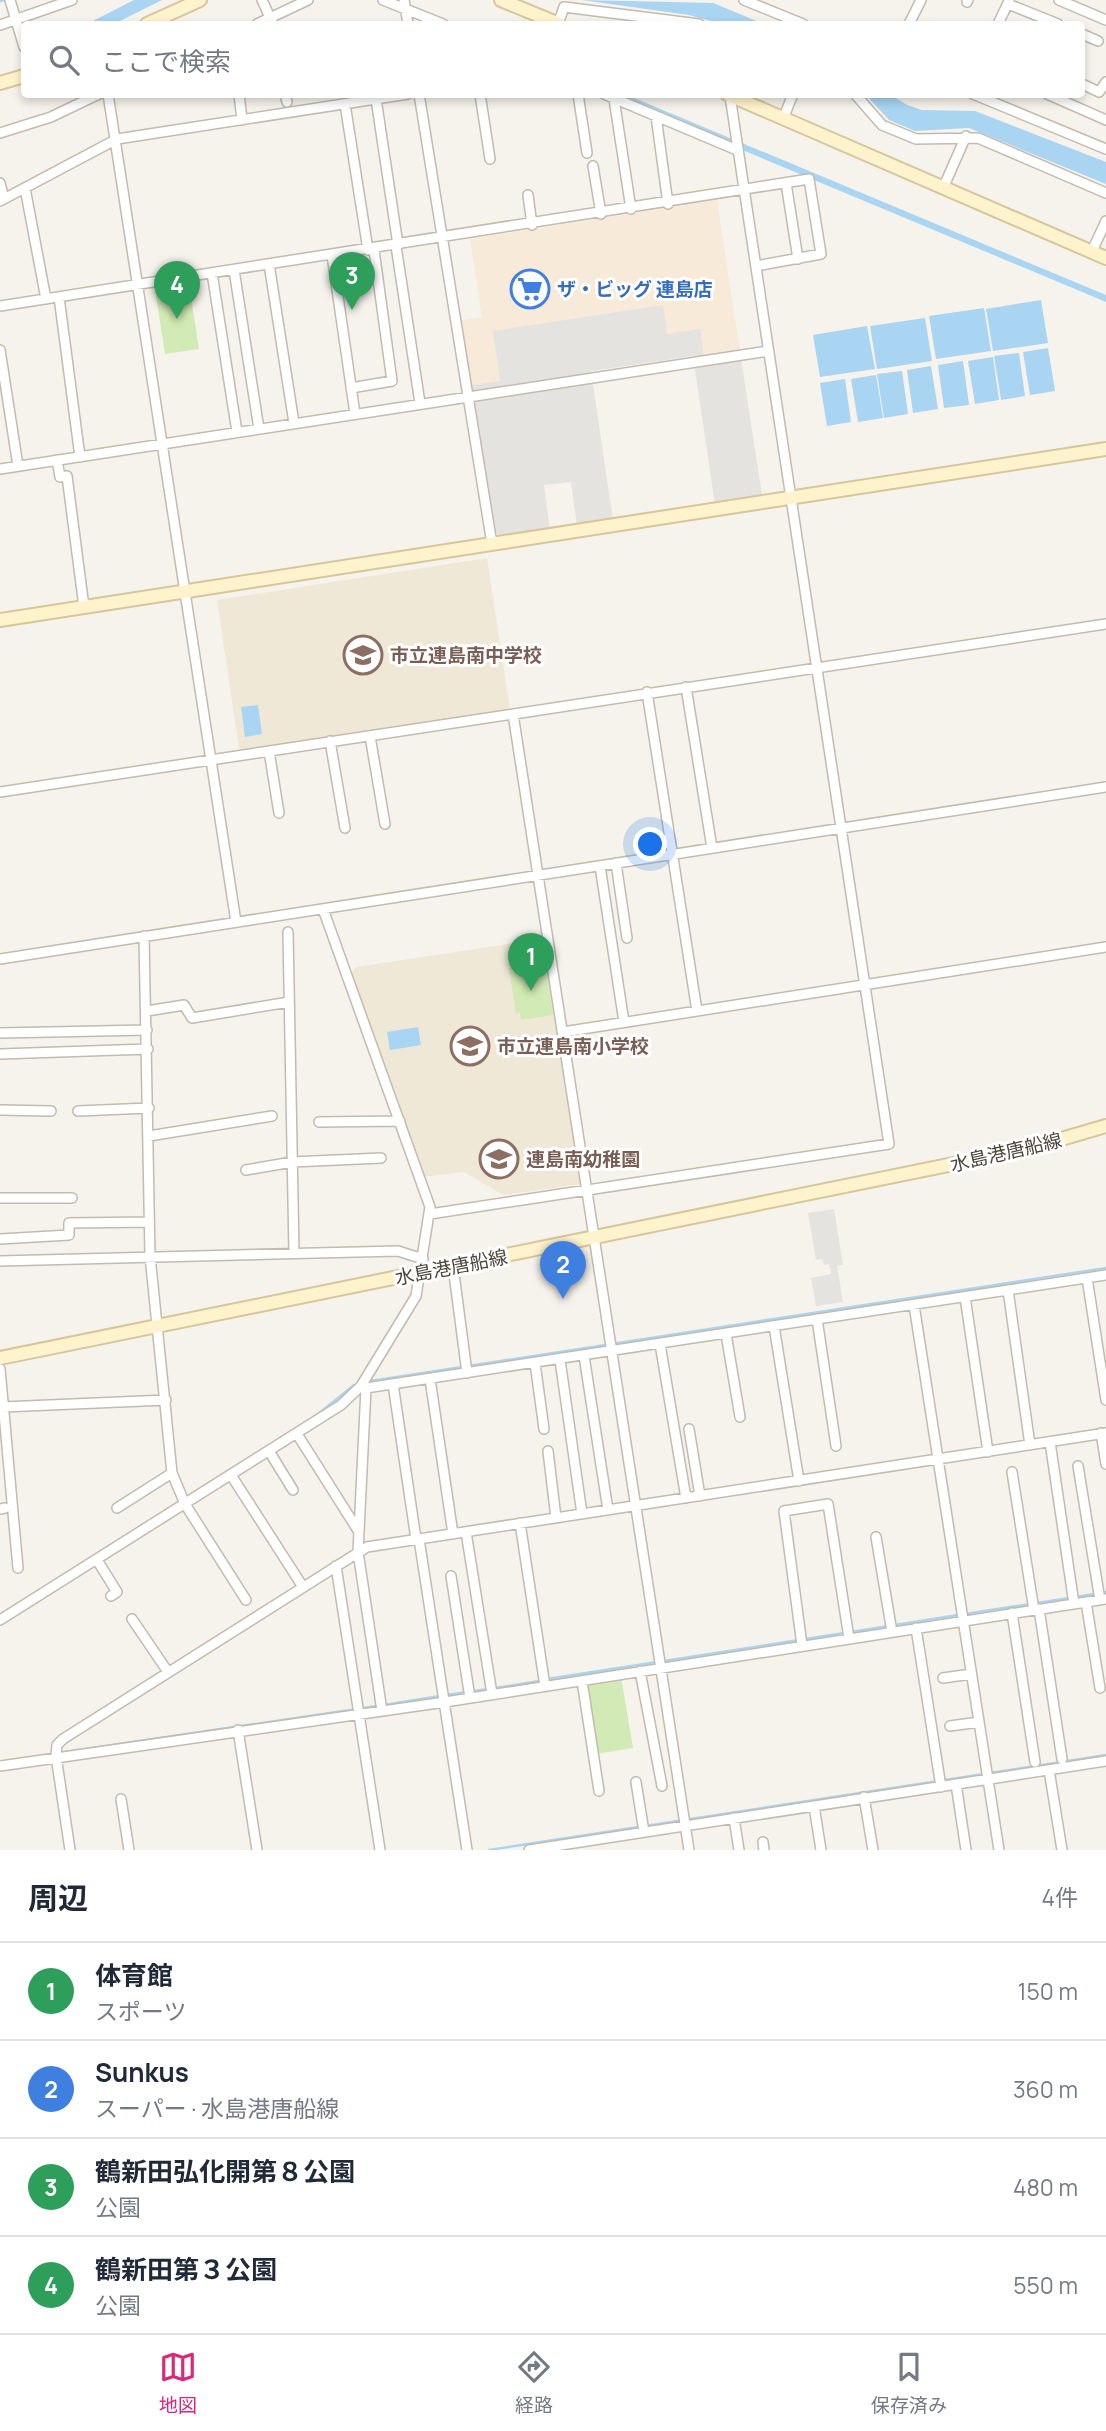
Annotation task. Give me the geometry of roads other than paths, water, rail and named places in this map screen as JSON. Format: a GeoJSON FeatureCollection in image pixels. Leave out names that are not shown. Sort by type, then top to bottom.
{"type":"FeatureCollection","features":[{"type":"Feature","properties":{"kind":"street"},"geometry":{"type":"LineString","coordinates":[[10,0],[21,38]]}},
{"type":"Feature","properties":{"kind":"street"},"geometry":{"type":"LineString","coordinates":[[0,25],[72,0]]}},
{"type":"Feature","properties":{"kind":"street"},"geometry":{"type":"LineString","coordinates":[[154,21],[200,0]]}},
{"type":"Feature","properties":{"kind":"street"},"geometry":{"type":"LineString","coordinates":[[262,0],[270,18],[308,0]]}},
{"type":"Feature","properties":{"kind":"street"},"geometry":{"type":"LineString","coordinates":[[383,0],[405,4],[437,21]]}},
{"type":"Feature","properties":{"kind":"street"},"geometry":{"type":"LineString","coordinates":[[501,0],[551,21]]}},
{"type":"Feature","properties":{"kind":"street"},"geometry":{"type":"LineString","coordinates":[[744,0],[796,21]]}},
{"type":"Feature","properties":{"kind":"street"},"geometry":{"type":"LineString","coordinates":[[910,21],[921,0]]}},
{"type":"Feature","properties":{"kind":"street"},"geometry":{"type":"LineString","coordinates":[[1059,0],[1106,20]]}},
{"type":"Feature","properties":{"kind":"street"},"geometry":{"type":"LineString","coordinates":[[1000,21],[1009,2],[1051,21]]}},
{"type":"Feature","properties":{"kind":"street"},"geometry":{"type":"LineString","coordinates":[[559,21],[564,7],[675,21]]}},
{"type":"Feature","properties":{"kind":"street"},"geometry":{"type":"LineString","coordinates":[[1085,35],[1098,41]]}},
{"type":"Feature","properties":{"kind":"street"},"geometry":{"type":"LineString","coordinates":[[0,83],[21,77]]}},
{"type":"Feature","properties":{"kind":"street"},"geometry":{"type":"LineString","coordinates":[[1085,85],[1099,92],[1106,82]]}},
{"type":"Feature","properties":{"kind":"street"},"geometry":{"type":"LineString","coordinates":[[0,132],[51,117],[91,98]]}},
{"type":"Feature","properties":{"kind":"street"},"geometry":{"type":"LineString","coordinates":[[109,98],[236,922]]}},
{"type":"Feature","properties":{"kind":"street"},"geometry":{"type":"LineString","coordinates":[[239,98],[242,120]]}},
{"type":"Feature","properties":{"kind":"street"},"geometry":{"type":"LineString","coordinates":[[0,183],[2,200],[117,139],[382,98]]}},
{"type":"Feature","properties":{"kind":"street"},"geometry":{"type":"LineString","coordinates":[[420,98],[492,544]]}},
{"type":"Feature","properties":{"kind":"street"},"geometry":{"type":"LineString","coordinates":[[482,98],[490,159]]}},
{"type":"Feature","properties":{"kind":"street"},"geometry":{"type":"LineString","coordinates":[[579,98],[587,153]]}},
{"type":"Feature","properties":{"kind":"street"},"geometry":{"type":"LineString","coordinates":[[430,1214],[889,1144],[728,98]]}},
{"type":"Feature","properties":{"kind":"street"},"geometry":{"type":"LineString","coordinates":[[735,98],[1106,258]]}},
{"type":"Feature","properties":{"kind":"street"},"geometry":{"type":"LineString","coordinates":[[783,119],[791,98]]}},
{"type":"Feature","properties":{"kind":"street"},"geometry":{"type":"LineString","coordinates":[[858,98],[882,125],[916,139],[966,136],[1106,193]]}},
{"type":"Feature","properties":{"kind":"street"},"geometry":{"type":"LineString","coordinates":[[983,98],[1106,149]]}},
{"type":"Feature","properties":{"kind":"street"},"geometry":{"type":"LineString","coordinates":[[1057,98],[1106,120]]}},
{"type":"Feature","properties":{"kind":"street"},"geometry":{"type":"LineString","coordinates":[[376,99],[420,403]]}},
{"type":"Feature","properties":{"kind":"street"},"geometry":{"type":"LineString","coordinates":[[614,99],[736,146]]}},
{"type":"Feature","properties":{"kind":"street"},"geometry":{"type":"LineString","coordinates":[[614,99],[631,209]]}},
{"type":"Feature","properties":{"kind":"street"},"geometry":{"type":"LineString","coordinates":[[345,104],[392,381],[351,388]]}},
{"type":"Feature","properties":{"kind":"street"},"geometry":{"type":"LineString","coordinates":[[656,117],[668,204]]}},
{"type":"Feature","properties":{"kind":"street"},"geometry":{"type":"LineString","coordinates":[[944,186],[966,136]]}},
{"type":"Feature","properties":{"kind":"street"},"geometry":{"type":"LineString","coordinates":[[593,166],[601,214]]}},
{"type":"Feature","properties":{"kind":"street"},"geometry":{"type":"LineString","coordinates":[[0,306],[668,204],[809,179],[821,254],[756,266]]}},
{"type":"Feature","properties":{"kind":"street"},"geometry":{"type":"LineString","coordinates":[[786,183],[798,259]]}},
{"type":"Feature","properties":{"kind":"street"},"geometry":{"type":"LineString","coordinates":[[24,188],[46,299]]}},
{"type":"Feature","properties":{"kind":"street"},"geometry":{"type":"LineString","coordinates":[[528,195],[532,225]]}},
{"type":"Feature","properties":{"kind":"street"},"geometry":{"type":"LineString","coordinates":[[1092,251],[1106,221]]}},
{"type":"Feature","properties":{"kind":"street"},"geometry":{"type":"LineString","coordinates":[[332,255],[355,414]]}},
{"type":"Feature","properties":{"kind":"street"},"geometry":{"type":"LineString","coordinates":[[269,264],[294,423]]}},
{"type":"Feature","properties":{"kind":"street"},"geometry":{"type":"LineString","coordinates":[[234,270],[259,429]]}},
{"type":"Feature","properties":{"kind":"street"},"geometry":{"type":"LineString","coordinates":[[212,273],[237,432]]}},
{"type":"Feature","properties":{"kind":"street"},"geometry":{"type":"LineString","coordinates":[[59,297],[80,457]]}},
{"type":"Feature","properties":{"kind":"street"},"geometry":{"type":"LineString","coordinates":[[0,350],[18,466]]}},
{"type":"Feature","properties":{"kind":"street"},"geometry":{"type":"LineString","coordinates":[[0,469],[768,351]]}},
{"type":"Feature","properties":{"kind":"street"},"geometry":{"type":"LineString","coordinates":[[0,620],[1106,449]]}},
{"type":"Feature","properties":{"kind":"street"},"geometry":{"type":"LineString","coordinates":[[57,460],[60,477],[67,476],[85,607]]}},
{"type":"Feature","properties":{"kind":"street"},"geometry":{"type":"LineString","coordinates":[[0,792],[1106,624]]}},
{"type":"Feature","properties":{"kind":"street"},"geometry":{"type":"LineString","coordinates":[[686,687],[712,848]]}},
{"type":"Feature","properties":{"kind":"street"},"geometry":{"type":"LineString","coordinates":[[647,692],[697,1011]]}},
{"type":"Feature","properties":{"kind":"street"},"geometry":{"type":"LineString","coordinates":[[513,714],[689,1850]]}},
{"type":"Feature","properties":{"kind":"street"},"geometry":{"type":"LineString","coordinates":[[370,736],[384,824]]}},
{"type":"Feature","properties":{"kind":"street"},"geometry":{"type":"LineString","coordinates":[[330,741],[345,828]]}},
{"type":"Feature","properties":{"kind":"street"},"geometry":{"type":"LineString","coordinates":[[269,751],[279,813]]}},
{"type":"Feature","properties":{"kind":"street"},"geometry":{"type":"LineString","coordinates":[[0,959],[1106,787]]}},
{"type":"Feature","properties":{"kind":"street"},"geometry":{"type":"LineString","coordinates":[[616,863],[627,938]]}},
{"type":"Feature","properties":{"kind":"street"},"geometry":{"type":"LineString","coordinates":[[600,866],[624,1022]]}},
{"type":"Feature","properties":{"kind":"street"},"geometry":{"type":"LineString","coordinates":[[323,909],[400,1121],[430,1214],[421,1273],[412,1303],[365,1375],[363,1387],[359,1552],[381,1707]]}},
{"type":"Feature","properties":{"kind":"street"},"geometry":{"type":"LineString","coordinates":[[288,932],[294,1253]]}},
{"type":"Feature","properties":{"kind":"street"},"geometry":{"type":"LineString","coordinates":[[144,936],[150,1256],[172,1473],[183,1501],[246,1600]]}},
{"type":"Feature","properties":{"kind":"street"},"geometry":{"type":"LineString","coordinates":[[563,1032],[1106,947]]}},
{"type":"Feature","properties":{"kind":"street"},"geometry":{"type":"LineString","coordinates":[[146,1011],[184,1005],[192,1018],[289,1002]]}},
{"type":"Feature","properties":{"kind":"street"},"geometry":{"type":"LineString","coordinates":[[0,1034],[147,1030]]}},
{"type":"Feature","properties":{"kind":"street"},"geometry":{"type":"LineString","coordinates":[[0,1054],[148,1049]]}},
{"type":"Feature","properties":{"kind":"street"},"geometry":{"type":"LineString","coordinates":[[78,1111],[149,1108]]}},
{"type":"Feature","properties":{"kind":"street"},"geometry":{"type":"LineString","coordinates":[[0,1111],[51,1111]]}},
{"type":"Feature","properties":{"kind":"street"},"geometry":{"type":"LineString","coordinates":[[149,1136],[272,1116]]}},
{"type":"Feature","properties":{"kind":"street"},"geometry":{"type":"LineString","coordinates":[[318,1122],[400,1121]]}},
{"type":"Feature","properties":{"kind":"street","name":"水島港唐船線"},"geometry":{"type":"LineString","coordinates":[[0,1358],[1027,1150],[1106,1126]]}},
{"type":"Feature","properties":{"kind":"street"},"geometry":{"type":"LineString","coordinates":[[246,1170],[292,1162],[381,1158]]}},
{"type":"Feature","properties":{"kind":"street"},"geometry":{"type":"LineString","coordinates":[[0,1198],[72,1199]]}},
{"type":"Feature","properties":{"kind":"street"},"geometry":{"type":"LineString","coordinates":[[0,1239],[69,1235],[69,1223],[149,1222]]}},
{"type":"Feature","properties":{"kind":"street"},"geometry":{"type":"LineString","coordinates":[[0,1261],[398,1251],[423,1259]]}},
{"type":"Feature","properties":{"kind":"street"},"geometry":{"type":"LineString","coordinates":[[453,1266],[467,1369]]}},
{"type":"Feature","properties":{"kind":"street"},"geometry":{"type":"LineString","coordinates":[[0,1620],[97,1560],[183,1501],[297,1434],[363,1387],[430,1379],[467,1369],[560,1360],[612,1347],[660,1344],[1106,1275]]}},
{"type":"Feature","properties":{"kind":"street"},"geometry":{"type":"LineString","coordinates":[[1087,1278],[1106,1400]]}},
{"type":"Feature","properties":{"kind":"street"},"geometry":{"type":"LineString","coordinates":[[1007,1290],[1030,1445]]}},
{"type":"Feature","properties":{"kind":"street"},"geometry":{"type":"LineString","coordinates":[[965,1297],[988,1452]]}},
{"type":"Feature","properties":{"kind":"street"},"geometry":{"type":"LineString","coordinates":[[914,1305],[999,1850]]}},
{"type":"Feature","properties":{"kind":"street"},"geometry":{"type":"LineString","coordinates":[[817,1320],[836,1446]]}},
{"type":"Feature","properties":{"kind":"street"},"geometry":{"type":"LineString","coordinates":[[774,1326],[799,1481]]}},
{"type":"Feature","properties":{"kind":"street"},"geometry":{"type":"LineString","coordinates":[[726,1334],[740,1417]]}},
{"type":"Feature","properties":{"kind":"street"},"geometry":{"type":"LineString","coordinates":[[660,1344],[686,1498]]}},
{"type":"Feature","properties":{"kind":"street"},"geometry":{"type":"LineString","coordinates":[[584,1356],[608,1510]]}},
{"type":"Feature","properties":{"kind":"street"},"geometry":{"type":"LineString","coordinates":[[560,1360],[582,1514]]}},
{"type":"Feature","properties":{"kind":"street"},"geometry":{"type":"LineString","coordinates":[[535,1363],[544,1429]]}},
{"type":"Feature","properties":{"kind":"street"},"geometry":{"type":"LineString","coordinates":[[0,1369],[3,1437],[18,1568]]}},
{"type":"Feature","properties":{"kind":"street"},"geometry":{"type":"LineString","coordinates":[[430,1379],[453,1534]]}},
{"type":"Feature","properties":{"kind":"street"},"geometry":{"type":"LineString","coordinates":[[393,1384],[445,1697],[467,1850]]}},
{"type":"Feature","properties":{"kind":"street"},"geometry":{"type":"LineString","coordinates":[[3,1407],[166,1400]]}},
{"type":"Feature","properties":{"kind":"street"},"geometry":{"type":"LineString","coordinates":[[689,1429],[700,1496]]}},
{"type":"Feature","properties":{"kind":"street"},"geometry":{"type":"LineString","coordinates":[[71,1850],[56,1755],[63,1739],[367,1547],[1104,1433],[1106,1464]]}},
{"type":"Feature","properties":{"kind":"street"},"geometry":{"type":"LineString","coordinates":[[297,1434],[359,1532]]}},
{"type":"Feature","properties":{"kind":"street"},"geometry":{"type":"LineString","coordinates":[[1049,1442],[1074,1600]]}},
{"type":"Feature","properties":{"kind":"street"},"geometry":{"type":"LineString","coordinates":[[269,1451],[293,1490]]}},
{"type":"Feature","properties":{"kind":"street"},"geometry":{"type":"LineString","coordinates":[[548,1451],[556,1518]]}},
{"type":"Feature","properties":{"kind":"street"},"geometry":{"type":"LineString","coordinates":[[0,1766],[56,1755],[238,1730],[544,1682],[582,1681],[640,1671],[660,1663],[802,1641],[891,1628],[916,1628],[963,1617],[1012,1614],[1074,1600],[1086,1602],[1101,1597],[1078,1466]]}},
{"type":"Feature","properties":{"kind":"street"},"geometry":{"type":"LineString","coordinates":[[1012,1472],[1062,1759]]}},
{"type":"Feature","properties":{"kind":"street"},"geometry":{"type":"LineString","coordinates":[[117,1508],[172,1473]]}},
{"type":"Feature","properties":{"kind":"street"},"geometry":{"type":"LineString","coordinates":[[231,1475],[303,1587]]}},
{"type":"Feature","properties":{"kind":"street"},"geometry":{"type":"LineString","coordinates":[[802,1641],[783,1511],[828,1504],[849,1634]]}},
{"type":"Feature","properties":{"kind":"street"},"geometry":{"type":"LineString","coordinates":[[520,1523],[544,1682]]}},
{"type":"Feature","properties":{"kind":"street"},"geometry":{"type":"LineString","coordinates":[[466,1532],[491,1690]]}},
{"type":"Feature","properties":{"kind":"street"},"geometry":{"type":"LineString","coordinates":[[876,1537],[891,1628]]}},
{"type":"Feature","properties":{"kind":"street"},"geometry":{"type":"LineString","coordinates":[[97,1560],[117,1592]]}},
{"type":"Feature","properties":{"kind":"street"},"geometry":{"type":"LineString","coordinates":[[336,1566],[380,1850]]}},
{"type":"Feature","properties":{"kind":"street"},"geometry":{"type":"LineString","coordinates":[[451,1576],[469,1694]]}},
{"type":"Feature","properties":{"kind":"street"},"geometry":{"type":"LineString","coordinates":[[1086,1602],[1100,1688]]}},
{"type":"Feature","properties":{"kind":"street"},"geometry":{"type":"LineString","coordinates":[[1012,1614],[1035,1762]]}},
{"type":"Feature","properties":{"kind":"street"},"geometry":{"type":"LineString","coordinates":[[132,1619],[168,1672]]}},
{"type":"Feature","properties":{"kind":"street"},"geometry":{"type":"LineString","coordinates":[[916,1628],[940,1783]]}},
{"type":"Feature","properties":{"kind":"street"},"geometry":{"type":"LineString","coordinates":[[640,1671],[662,1786]]}},
{"type":"Feature","properties":{"kind":"street"},"geometry":{"type":"LineString","coordinates":[[943,1678],[971,1674]]}},
{"type":"Feature","properties":{"kind":"street"},"geometry":{"type":"LineString","coordinates":[[582,1681],[599,1791]]}},
{"type":"Feature","properties":{"kind":"street"},"geometry":{"type":"LineString","coordinates":[[950,1726],[979,1722]]}},
{"type":"Feature","properties":{"kind":"street"},"geometry":{"type":"LineString","coordinates":[[238,1730],[257,1850]]}},
{"type":"Feature","properties":{"kind":"street"},"geometry":{"type":"LineString","coordinates":[[529,1850],[580,1846],[643,1828],[684,1821],[734,1818],[940,1783],[956,1784],[987,1776],[1106,1761]]}},
{"type":"Feature","properties":{"kind":"street"},"geometry":{"type":"LineString","coordinates":[[1049,1770],[1062,1850]]}},
{"type":"Feature","properties":{"kind":"street"},"geometry":{"type":"LineString","coordinates":[[636,1782],[643,1828]]}},
{"type":"Feature","properties":{"kind":"street"},"geometry":{"type":"LineString","coordinates":[[956,1784],[965,1850]]}},
{"type":"Feature","properties":{"kind":"street"},"geometry":{"type":"LineString","coordinates":[[864,1797],[873,1850]]}},
{"type":"Feature","properties":{"kind":"street"},"geometry":{"type":"LineString","coordinates":[[121,1798],[129,1850]]}},
{"type":"Feature","properties":{"kind":"street"},"geometry":{"type":"LineString","coordinates":[[814,1806],[821,1850]]}},
{"type":"Feature","properties":{"kind":"street"},"geometry":{"type":"LineString","coordinates":[[734,1818],[739,1850]]}},
{"type":"Feature","properties":{"kind":"water"},"geometry":{"type":"Polygon","coordinates":[[[134,0],[162,0],[120,21],[93,21],[134,0]]]}},
{"type":"Feature","properties":{"kind":"water"},"geometry":{"type":"Polygon","coordinates":[[[582,0],[713,3],[757,21],[711,21],[689,15],[582,0]]]}},
{"type":"Feature","properties":{"kind":"water"},"geometry":{"type":"Polygon","coordinates":[[[618,98],[634,98],[1106,295],[1106,302],[618,98]]]}},
{"type":"Feature","properties":{"kind":"water"},"geometry":{"type":"Polygon","coordinates":[[[869,98],[896,98],[922,110],[975,111],[1106,162],[1106,184],[969,128],[915,131],[889,120],[869,98]]]}},
{"type":"Feature","properties":{"kind":"water"},"geometry":{"type":"Polygon","coordinates":[[[1041,300],[1048,343],[993,351],[986,309],[1041,300]]]}},
{"type":"Feature","properties":{"kind":"water"},"geometry":{"type":"Polygon","coordinates":[[[984,308],[991,351],[936,359],[929,316],[984,308]]]}},
{"type":"Feature","properties":{"kind":"water"},"geometry":{"type":"Polygon","coordinates":[[[925,318],[932,361],[877,369],[870,326],[925,318]]]}},
{"type":"Feature","properties":{"kind":"water"},"geometry":{"type":"Polygon","coordinates":[[[867,326],[875,369],[820,377],[813,335],[867,326]]]}},
{"type":"Feature","properties":{"kind":"water"},"geometry":{"type":"Polygon","coordinates":[[[1048,348],[1055,391],[1030,395],[1023,352],[1048,348]]]}},
{"type":"Feature","properties":{"kind":"water"},"geometry":{"type":"Polygon","coordinates":[[[1019,353],[1025,396],[1001,400],[994,356],[1019,353]]]}},
{"type":"Feature","properties":{"kind":"water"},"geometry":{"type":"Polygon","coordinates":[[[993,357],[999,400],[975,404],[968,361],[993,357]]]}},
{"type":"Feature","properties":{"kind":"water"},"geometry":{"type":"Polygon","coordinates":[[[963,361],[969,405],[944,408],[938,365],[963,361]]]}},
{"type":"Feature","properties":{"kind":"water"},"geometry":{"type":"Polygon","coordinates":[[[931,366],[938,409],[913,413],[907,370],[931,366]]]}},
{"type":"Feature","properties":{"kind":"water"},"geometry":{"type":"Polygon","coordinates":[[[902,371],[908,414],[884,418],[877,374],[902,371]]]}},
{"type":"Feature","properties":{"kind":"water"},"geometry":{"type":"Polygon","coordinates":[[[876,375],[883,418],[858,422],[851,379],[876,375]]]}},
{"type":"Feature","properties":{"kind":"water"},"geometry":{"type":"Polygon","coordinates":[[[845,379],[851,422],[827,426],[820,383],[845,379]]]}},
{"type":"Feature","properties":{"kind":"water"},"geometry":{"type":"Polygon","coordinates":[[[258,705],[262,734],[245,737],[241,707],[258,705]]]}},
{"type":"Feature","properties":{"kind":"water"},"geometry":{"type":"Polygon","coordinates":[[[418,1027],[421,1045],[390,1050],[387,1032],[418,1027]]]}},
{"type":"Feature","properties":{"kind":"waterway"},"geometry":{"type":"LineString","coordinates":[[0,1],[4,0]]}},
{"type":"Feature","properties":{"kind":"waterway"},"geometry":{"type":"LineString","coordinates":[[371,1381],[1106,1268]]}},
{"type":"Feature","properties":{"kind":"waterway"},"geometry":{"type":"LineString","coordinates":[[317,1415],[354,1385]]}},
{"type":"Feature","properties":{"kind":"waterway"},"geometry":{"type":"LineString","coordinates":[[1076,1597],[1106,1592]]}},
{"type":"Feature","properties":{"kind":"waterway"},"geometry":{"type":"LineString","coordinates":[[965,1614],[1069,1598]]}},
{"type":"Feature","properties":{"kind":"waterway"},"geometry":{"type":"LineString","coordinates":[[851,1632],[958,1615]]}},
{"type":"Feature","properties":{"kind":"waterway"},"geometry":{"type":"LineString","coordinates":[[547,1679],[844,1633]]}},
{"type":"Feature","properties":{"kind":"waterway"},"geometry":{"type":"LineString","coordinates":[[495,1688],[540,1681]]}},
{"type":"Feature","properties":{"kind":"waterway"},"geometry":{"type":"LineString","coordinates":[[446,1695],[488,1689]]}},
{"type":"Feature","properties":{"kind":"waterway"},"geometry":{"type":"LineString","coordinates":[[384,1705],[440,1696]]}},
{"type":"Feature","properties":{"kind":"waterway"},"geometry":{"type":"LineString","coordinates":[[59,1753],[377,1706]]}},
{"type":"Feature","properties":{"kind":"waterway"},"geometry":{"type":"LineString","coordinates":[[990,1773],[1106,1755]]}},
{"type":"Feature","properties":{"kind":"waterway"},"geometry":{"type":"LineString","coordinates":[[489,1850],[984,1774]]}},
{"type":"Feature","properties":{"kind":"place","name":"ザ・ビッグ 連島店"},"geometry":{"type":"Point","coordinates":[530,289]}},
{"type":"Feature","properties":{"kind":"place","name":"鶴新田弘化開第８公園"},"geometry":{"type":"Point","coordinates":[352,310]}},
{"type":"Feature","properties":{"kind":"place","name":"鶴新田第３公園"},"geometry":{"type":"Point","coordinates":[177,319]}},
{"type":"Feature","properties":{"kind":"place","name":"市立連島南中学校"},"geometry":{"type":"Point","coordinates":[363,655]}},
{"type":"Feature","properties":{"kind":"place","name":"体育館"},"geometry":{"type":"Point","coordinates":[531,991]}},
{"type":"Feature","properties":{"kind":"place","name":"市立連島南小学校"},"geometry":{"type":"Point","coordinates":[470,1046]}},
{"type":"Feature","properties":{"kind":"place","name":"連島南幼稚園"},"geometry":{"type":"Point","coordinates":[499,1159]}},
{"type":"Feature","properties":{"kind":"place","name":"Sunkus"},"geometry":{"type":"Point","coordinates":[563,1299]}}]}
